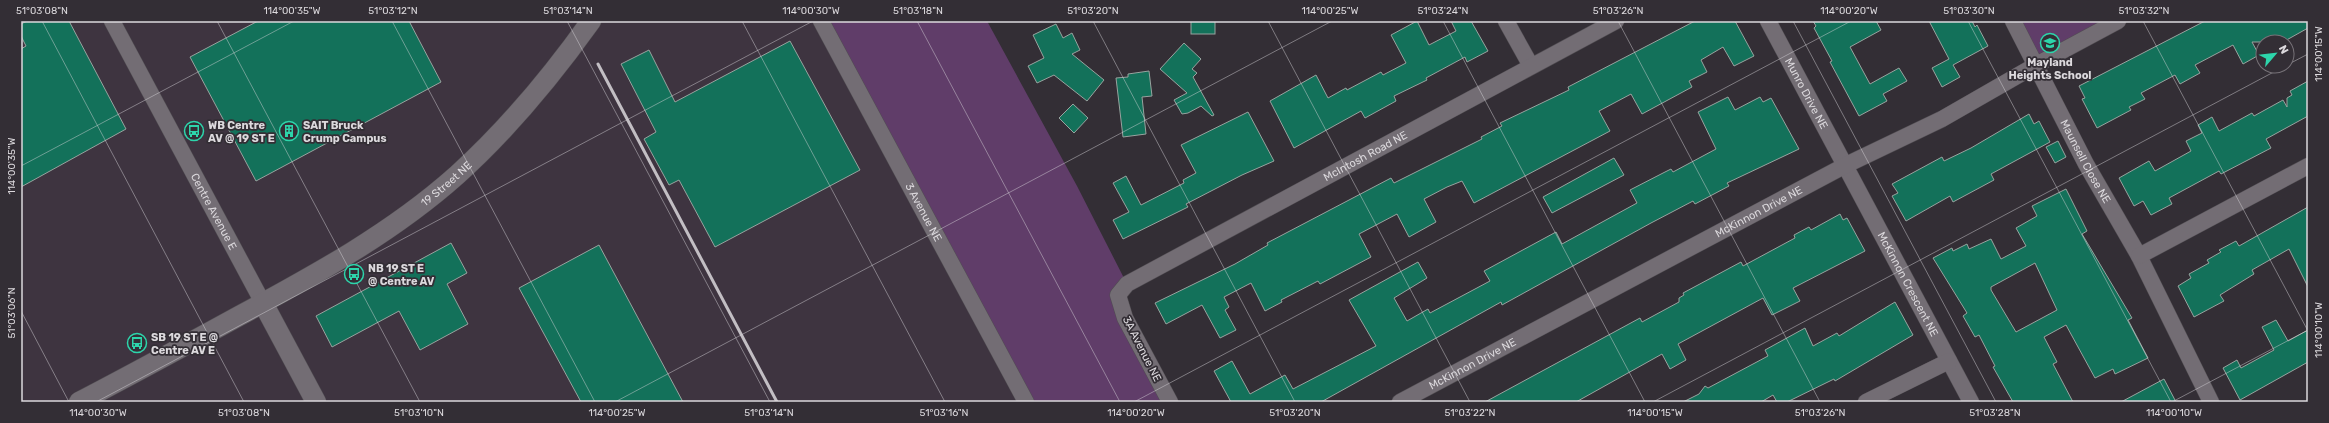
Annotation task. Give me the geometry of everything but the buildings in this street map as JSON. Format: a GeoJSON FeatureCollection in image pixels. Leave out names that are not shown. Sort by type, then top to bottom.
{"type":"FeatureCollection","features":[{"type":"Feature","properties":{"kind":"street","name":"Centre Avenue E"},"geometry":{"type":"LineString","coordinates":[[112,21],[316,402]]}},
{"type":"Feature","properties":{"kind":"street","name":"19 Street NE"},"geometry":{"type":"LineString","coordinates":[[79,402],[263,303],[360,247],[406,216],[456,175],[518,114],[555,71],[591,21]]}},
{"type":"Feature","properties":{"kind":"street","name":"3 Avenue NE"},"geometry":{"type":"LineString","coordinates":[[822,21],[1026,402]]}},
{"type":"Feature","properties":{"kind":"street"},"geometry":{"type":"LineString","coordinates":[[1506,21],[1531,66]]}},
{"type":"Feature","properties":{"kind":"street","name":"McIntosh Road NE"},"geometry":{"type":"LineString","coordinates":[[1118,296],[1127,284],[1616,21]]}},
{"type":"Feature","properties":{"kind":"street","name":"Munro Drive NE"},"geometry":{"type":"LineString","coordinates":[[1768,21],[1846,165]]}},
{"type":"Feature","properties":{"kind":"street","name":"Maunsell Close NE"},"geometry":{"type":"LineString","coordinates":[[2013,21],[2086,164],[2139,256],[2211,402]]}},
{"type":"Feature","properties":{"kind":"street","name":"McKinnon Drive NE"},"geometry":{"type":"LineString","coordinates":[[1400,402],[1846,165],[1942,119],[2036,65],[2118,21]]}},
{"type":"Feature","properties":{"kind":"street","name":"McKinnon Crescent NE"},"geometry":{"type":"LineString","coordinates":[[1846,165],[1971,402]]}},
{"type":"Feature","properties":{"kind":"street"},"geometry":{"type":"LineString","coordinates":[[2139,256],[2308,166]]}},
{"type":"Feature","properties":{"kind":"street","name":"3A Avenue NE"},"geometry":{"type":"LineString","coordinates":[[1118,296],[1125,318],[1170,402]]}},
{"type":"Feature","properties":{"kind":"street"},"geometry":{"type":"LineString","coordinates":[[1866,402],[1949,361]]}},
{"type":"Feature","properties":{"kind":"shaded area"},"geometry":{"type":"Polygon","coordinates":[[[21,21],[821,21],[1026,402],[21,402],[21,21]]]}},
{"type":"Feature","properties":{"kind":"shaded area"},"geometry":{"type":"Polygon","coordinates":[[[821,21],[987,21],[1077,186],[1127,284],[1118,296],[1170,402],[1026,402],[821,21]]]}},
{"type":"Feature","properties":{"kind":"shaded area","name":"Mayland Heights School"},"geometry":{"type":"Polygon","coordinates":[[[2013,21],[2118,21],[2036,65],[2013,21]]]}},
{"type":"Feature","properties":{"kind":"railway"},"geometry":{"type":"LineString","coordinates":[[598,64],[777,402]]}},
{"type":"Feature","properties":{"kind":"place","name":"Mayland Heights School"},"geometry":{"type":"Point","coordinates":[2050,43]}},
{"type":"Feature","properties":{"kind":"place","name":"WB Centre AV @ 19 ST E"},"geometry":{"type":"Point","coordinates":[194,131]}},
{"type":"Feature","properties":{"kind":"place","name":"SAIT Bruck Crump Campus"},"geometry":{"type":"Point","coordinates":[289,131]}},
{"type":"Feature","properties":{"kind":"place","name":"NB 19 ST E @ Centre AV"},"geometry":{"type":"Point","coordinates":[354,274]}},
{"type":"Feature","properties":{"kind":"place","name":"SB 19 ST E @ Centre AV E"},"geometry":{"type":"Point","coordinates":[137,343]}}]}
